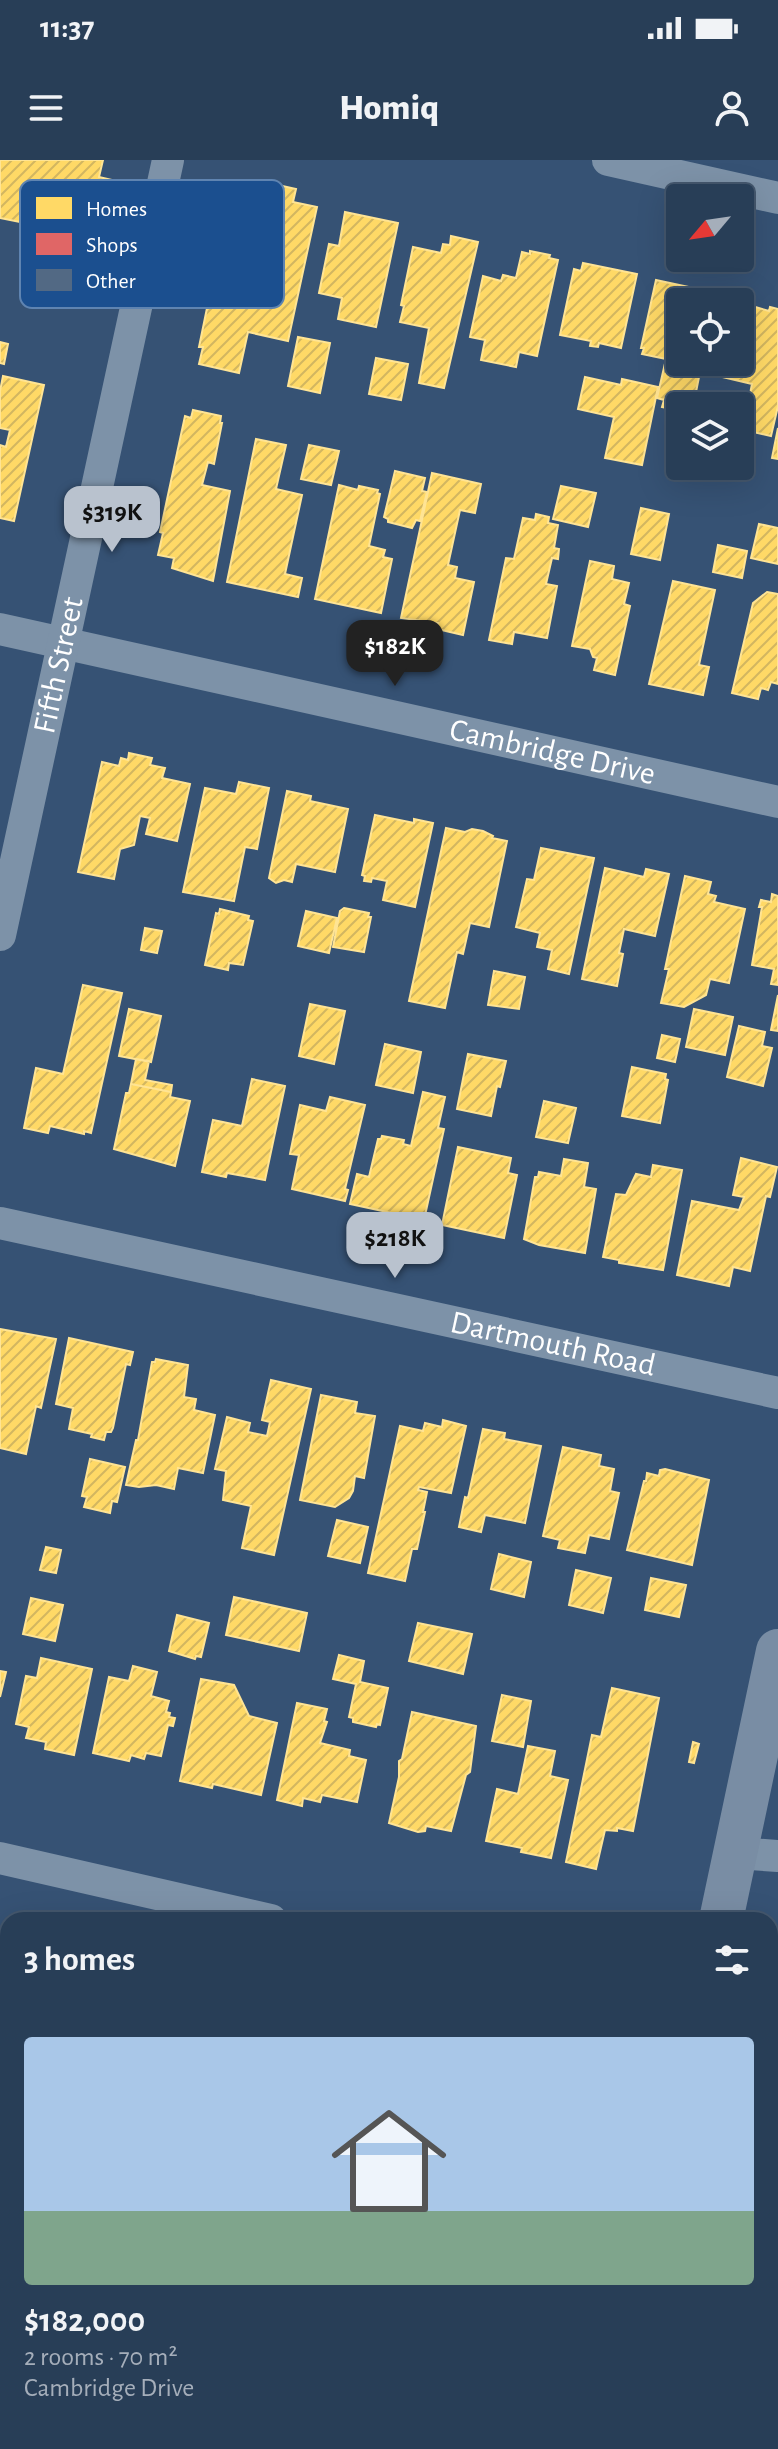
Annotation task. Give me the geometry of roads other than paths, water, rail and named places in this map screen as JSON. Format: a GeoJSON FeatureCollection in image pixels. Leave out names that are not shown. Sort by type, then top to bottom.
{"type":"FeatureCollection","features":[{"type":"Feature","properties":{"kind":"main road"},"geometry":{"type":"LineString","coordinates":[[723,1912],[778,1651]]}},
{"type":"Feature","properties":{"kind":"street","name":"Fifth Street"},"geometry":{"type":"LineString","coordinates":[[164,180],[168,160]]}},
{"type":"Feature","properties":{"kind":"street"},"geometry":{"type":"LineString","coordinates":[[608,160],[778,198]]}},
{"type":"Feature","properties":{"kind":"street","name":"Fifth Street"},"geometry":{"type":"LineString","coordinates":[[0,935],[136,308]]}},
{"type":"Feature","properties":{"kind":"street","name":"Cambridge Drive"},"geometry":{"type":"LineString","coordinates":[[0,629],[778,802]]}},
{"type":"Feature","properties":{"kind":"street","name":"Dartmouth Road"},"geometry":{"type":"LineString","coordinates":[[0,1223],[778,1393]]}},
{"type":"Feature","properties":{"kind":"street"},"geometry":{"type":"LineString","coordinates":[[735,1853],[778,1856]]}},
{"type":"Feature","properties":{"kind":"street"},"geometry":{"type":"LineString","coordinates":[[0,1858],[236,1912]]}}]}
